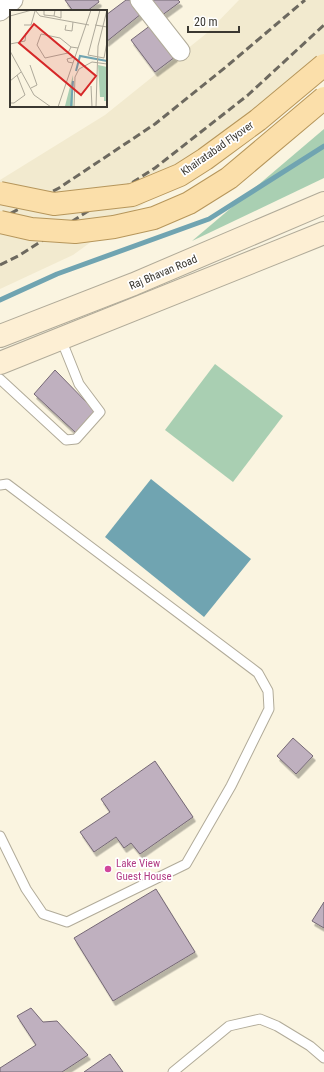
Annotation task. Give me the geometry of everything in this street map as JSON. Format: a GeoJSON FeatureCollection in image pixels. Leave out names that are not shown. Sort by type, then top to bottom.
{"type":"FeatureCollection","features":[{"type":"Feature","properties":{"kind":"main road","name":"Khairatabad Flyover"},"geometry":{"type":"LineString","coordinates":[[0,193],[54,204],[132,194],[180,175],[205,159],[258,120],[324,66]]}},
{"type":"Feature","properties":{"kind":"main road"},"geometry":{"type":"LineString","coordinates":[[0,222],[31,229],[75,232],[114,227],[154,218],[189,204],[228,178],[324,98]]}},
{"type":"Feature","properties":{"kind":"main road","name":"Raj Bhavan Road"},"geometry":{"type":"LineString","coordinates":[[0,336],[134,284],[324,203]]}},
{"type":"Feature","properties":{"kind":"main road"},"geometry":{"type":"LineString","coordinates":[[0,363],[324,233]]}},
{"type":"Feature","properties":{"kind":"street"},"geometry":{"type":"LineString","coordinates":[[0,11],[13,0]]}},
{"type":"Feature","properties":{"kind":"street"},"geometry":{"type":"LineString","coordinates":[[140,0],[180,51]]}},
{"type":"Feature","properties":{"kind":"lane"},"geometry":{"type":"LineString","coordinates":[[0,379],[66,440],[76,438],[100,412],[79,384],[61,339]]}},
{"type":"Feature","properties":{"kind":"lane"},"geometry":{"type":"LineString","coordinates":[[0,485],[7,484],[258,673],[268,691],[269,709],[231,786],[186,864],[67,922],[43,914],[26,889],[0,836]]}},
{"type":"Feature","properties":{"kind":"lane"},"geometry":{"type":"LineString","coordinates":[[173,1072],[229,1026],[260,1019],[277,1026],[310,1046],[324,1058]]}},
{"type":"Feature","properties":{"kind":"shaded area"},"geometry":{"type":"Polygon","coordinates":[[[239,0],[324,0],[324,58],[263,114],[73,255],[0,289],[0,180],[105,115],[207,33],[239,0]]]}},
{"type":"Feature","properties":{"kind":"green space"},"geometry":{"type":"Polygon","coordinates":[[[324,129],[324,178],[192,241],[324,129]]]}},
{"type":"Feature","properties":{"kind":"green space"},"geometry":{"type":"Polygon","coordinates":[[[215,364],[283,416],[233,482],[165,430],[215,364]]]}},
{"type":"Feature","properties":{"kind":"water"},"geometry":{"type":"Polygon","coordinates":[[[151,479],[251,559],[204,617],[105,537],[151,479]]]}},
{"type":"Feature","properties":{"kind":"building"},"geometry":{"type":"Polygon","coordinates":[[[65,0],[98,0],[99,2],[88,10],[72,10],[65,0]]]}},
{"type":"Feature","properties":{"kind":"building"},"geometry":{"type":"Polygon","coordinates":[[[126,0],[138,0],[146,10],[107,41],[107,14],[126,0]]]}},
{"type":"Feature","properties":{"kind":"building"},"geometry":{"type":"Polygon","coordinates":[[[149,0],[178,0],[180,2],[161,16],[149,0]]]}},
{"type":"Feature","properties":{"kind":"building"},"geometry":{"type":"Polygon","coordinates":[[[151,25],[175,57],[155,72],[131,40],[151,25]]]}},
{"type":"Feature","properties":{"kind":"building"},"geometry":{"type":"Polygon","coordinates":[[[55,370],[96,412],[76,433],[34,394],[55,370]]]}},
{"type":"Feature","properties":{"kind":"building"},"geometry":{"type":"Polygon","coordinates":[[[293,738],[313,756],[296,774],[277,756],[293,738]]]}},
{"type":"Feature","properties":{"kind":"building"},"geometry":{"type":"Polygon","coordinates":[[[155,761],[193,817],[140,854],[131,843],[124,848],[116,837],[94,852],[80,832],[110,812],[101,799],[155,761]]]}},
{"type":"Feature","properties":{"kind":"building"},"geometry":{"type":"Polygon","coordinates":[[[156,889],[195,952],[113,1001],[74,938],[156,889]]]}},
{"type":"Feature","properties":{"kind":"building"},"geometry":{"type":"Polygon","coordinates":[[[324,902],[324,928],[312,921],[324,902]]]}},
{"type":"Feature","properties":{"kind":"building"},"geometry":{"type":"Polygon","coordinates":[[[31,1008],[43,1022],[57,1021],[88,1055],[62,1072],[0,1072],[0,1068],[36,1045],[17,1016],[31,1008]]]}},
{"type":"Feature","properties":{"kind":"building"},"geometry":{"type":"Polygon","coordinates":[[[110,1054],[123,1072],[84,1072],[110,1054]]]}},
{"type":"Feature","properties":{"kind":"waterway"},"geometry":{"type":"LineString","coordinates":[[0,300],[57,274],[209,219],[324,146]]}},
{"type":"Feature","properties":{"kind":"railway"},"geometry":{"type":"LineString","coordinates":[[0,219],[59,188],[155,124],[305,0]]}},
{"type":"Feature","properties":{"kind":"railway"},"geometry":{"type":"LineString","coordinates":[[0,265],[20,255],[155,168],[248,95],[324,25]]}},
{"type":"Feature","properties":{"kind":"place","name":"Lake View Guest House"},"geometry":{"type":"Point","coordinates":[108,869]}}]}
